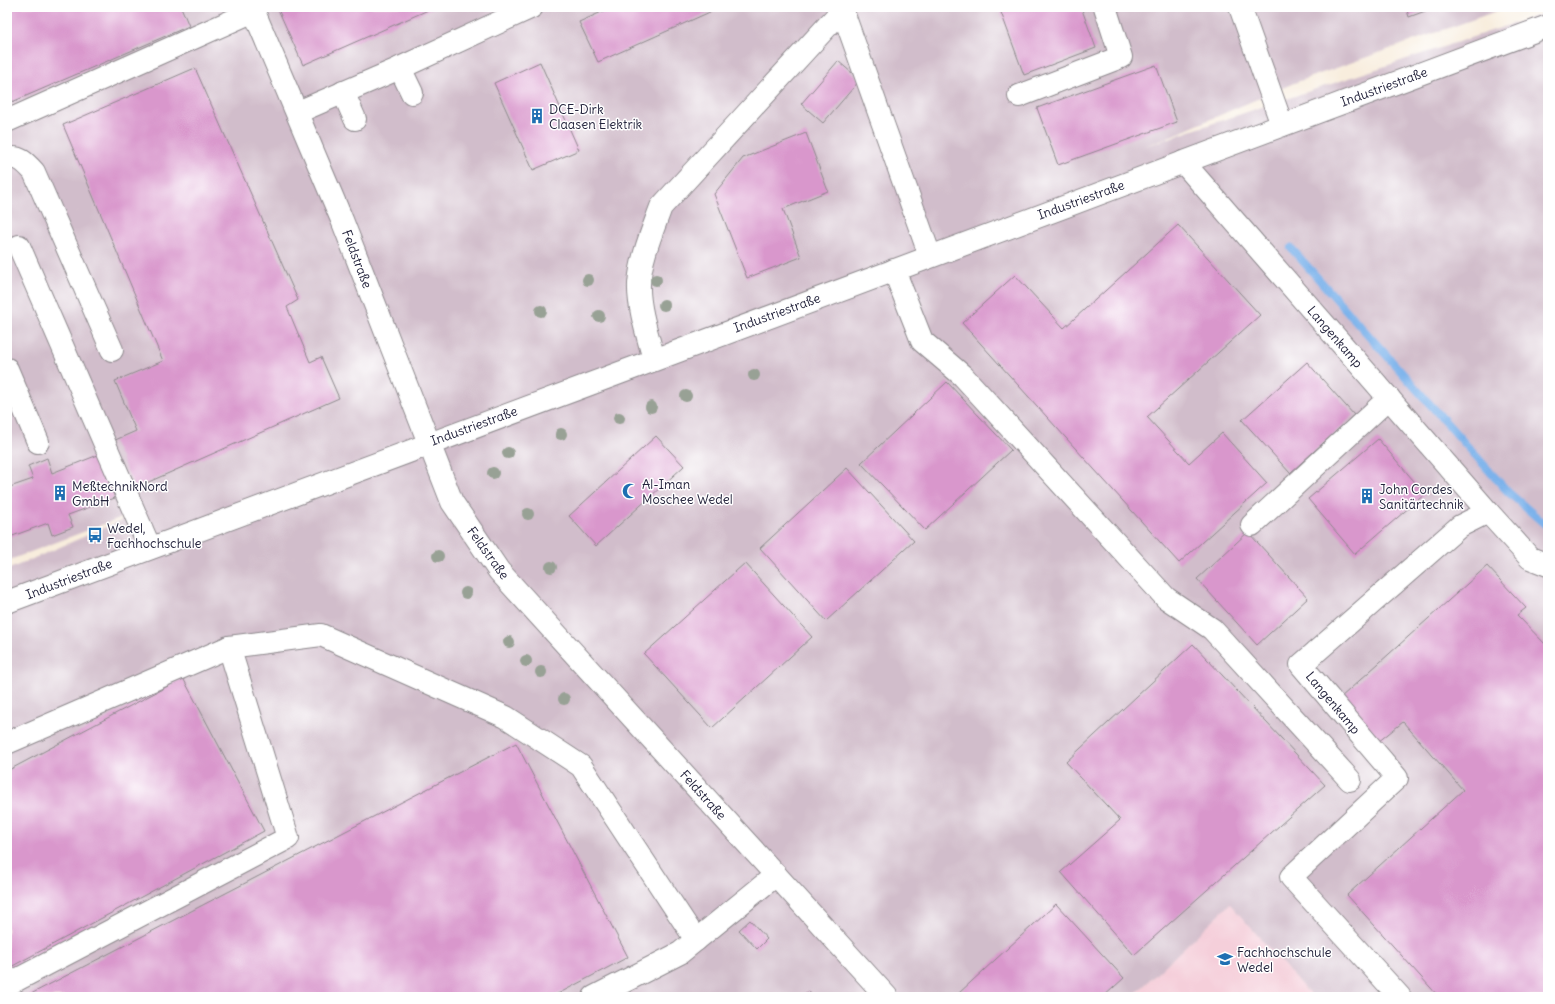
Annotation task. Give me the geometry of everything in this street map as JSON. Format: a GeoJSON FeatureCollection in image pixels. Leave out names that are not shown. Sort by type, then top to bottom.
{"type":"FeatureCollection","features":[{"type":"Feature","properties":{"kind":"street"},"geometry":{"type":"LineString","coordinates":[[298,112],[400,68],[532,7]]}},
{"type":"Feature","properties":{"kind":"street"},"geometry":{"type":"LineString","coordinates":[[1019,96],[1121,57],[1105,7]]}},
{"type":"Feature","properties":{"kind":"street"},"geometry":{"type":"LineString","coordinates":[[1240,7],[1282,125]]}},
{"type":"Feature","properties":{"kind":"street"},"geometry":{"type":"LineString","coordinates":[[654,359],[644,326],[639,284],[647,242],[661,207],[843,8],[930,256]]}},
{"type":"Feature","properties":{"kind":"street"},"geometry":{"type":"LineString","coordinates":[[7,121],[253,9]]}},
{"type":"Feature","properties":{"kind":"street","name":"Feldstraße"},"geometry":{"type":"LineString","coordinates":[[253,9],[298,112],[452,502],[499,571],[887,997]]}},
{"type":"Feature","properties":{"kind":"street","name":"Industriestraße"},"geometry":{"type":"LineString","coordinates":[[7,602],[428,443],[1548,26]]}},
{"type":"Feature","properties":{"kind":"street"},"geometry":{"type":"LineString","coordinates":[[400,68],[412,93]]}},
{"type":"Feature","properties":{"kind":"street"},"geometry":{"type":"LineString","coordinates":[[343,92],[355,119]]}},
{"type":"Feature","properties":{"kind":"street"},"geometry":{"type":"LineString","coordinates":[[7,159],[12,158],[24,160],[34,172],[112,350]]}},
{"type":"Feature","properties":{"kind":"street","name":"Langenkamp"},"geometry":{"type":"LineString","coordinates":[[1182,162],[1488,512],[1530,558],[1548,565]]}},
{"type":"Feature","properties":{"kind":"street"},"geometry":{"type":"LineString","coordinates":[[19,246],[150,548]]}},
{"type":"Feature","properties":{"kind":"street"},"geometry":{"type":"LineString","coordinates":[[894,270],[922,342],[963,376],[1166,598],[1212,629],[1350,780]]}},
{"type":"Feature","properties":{"kind":"street"},"geometry":{"type":"LineString","coordinates":[[7,369],[38,442]]}},
{"type":"Feature","properties":{"kind":"street"},"geometry":{"type":"LineString","coordinates":[[1252,525],[1389,398]]}},
{"type":"Feature","properties":{"kind":"street","name":"Langenkamp"},"geometry":{"type":"LineString","coordinates":[[1400,997],[1290,877],[1397,778],[1301,665],[1460,526],[1488,512]]}},
{"type":"Feature","properties":{"kind":"street"},"geometry":{"type":"LineString","coordinates":[[7,743],[228,648],[321,635],[506,717],[581,766],[696,940]]}},
{"type":"Feature","properties":{"kind":"street"},"geometry":{"type":"LineString","coordinates":[[7,985],[288,838],[228,648]]}},
{"type":"Feature","properties":{"kind":"street"},"geometry":{"type":"LineString","coordinates":[[594,997],[680,953],[776,875]]}},
{"type":"Feature","properties":{"kind":"shaded area"},"geometry":{"type":"Polygon","coordinates":[[[7,7],[1508,7],[1294,83],[1181,132],[1142,147],[1548,12],[1548,997],[1312,997],[1230,904],[1132,997],[7,997],[7,570],[143,511],[138,511],[7,561],[7,7]]]}},
{"type":"Feature","properties":{"kind":"shaded area","name":"Fachhochschule Wedel"},"geometry":{"type":"Polygon","coordinates":[[[1230,903],[1312,997],[1132,997],[1230,903]]]}},
{"type":"Feature","properties":{"kind":"building"},"geometry":{"type":"Polygon","coordinates":[[[7,7],[181,7],[189,26],[12,102],[7,91],[7,7]]]}},
{"type":"Feature","properties":{"kind":"building"},"geometry":{"type":"Polygon","coordinates":[[[277,7],[435,7],[303,65],[277,7]]]}},
{"type":"Feature","properties":{"kind":"building"},"geometry":{"type":"Polygon","coordinates":[[[613,7],[721,7],[598,62],[579,22],[613,7]]]}},
{"type":"Feature","properties":{"kind":"building"},"geometry":{"type":"Polygon","coordinates":[[[999,7],[1081,7],[1096,48],[1024,75],[999,7]]]}},
{"type":"Feature","properties":{"kind":"building"},"geometry":{"type":"Polygon","coordinates":[[[1406,7],[1436,7],[1409,17],[1406,7]]]}},
{"type":"Feature","properties":{"kind":"building"},"geometry":{"type":"Polygon","coordinates":[[[838,61],[860,80],[823,123],[801,104],[838,61]]]}},
{"type":"Feature","properties":{"kind":"building","name":"DCE-Dirk Claasen Elektrik"},"geometry":{"type":"Polygon","coordinates":[[[540,62],[579,150],[533,170],[494,83],[540,62]]]}},
{"type":"Feature","properties":{"kind":"building"},"geometry":{"type":"Polygon","coordinates":[[[1156,65],[1177,122],[1058,165],[1037,108],[1156,65]]]}},
{"type":"Feature","properties":{"kind":"building"},"geometry":{"type":"Polygon","coordinates":[[[195,68],[298,300],[287,307],[310,362],[321,357],[339,398],[135,488],[113,441],[136,431],[115,381],[163,361],[63,125],[195,68]]]}},
{"type":"Feature","properties":{"kind":"building"},"geometry":{"type":"Polygon","coordinates":[[[806,133],[828,191],[783,209],[801,257],[747,278],[714,194],[743,158],[806,133]]]}},
{"type":"Feature","properties":{"kind":"building"},"geometry":{"type":"Polygon","coordinates":[[[1178,225],[1260,315],[1147,417],[1189,463],[1222,433],[1267,483],[1179,563],[962,323],[1015,275],[1064,328],[1178,225]]]}},
{"type":"Feature","properties":{"kind":"building"},"geometry":{"type":"Polygon","coordinates":[[[1307,362],[1354,415],[1290,473],[1242,420],[1307,362]]]}},
{"type":"Feature","properties":{"kind":"building"},"geometry":{"type":"Polygon","coordinates":[[[947,382],[1011,450],[925,530],[861,463],[947,382]]]}},
{"type":"Feature","properties":{"kind":"building"},"geometry":{"type":"Polygon","coordinates":[[[656,436],[684,466],[596,546],[569,516],[656,436]]]}},
{"type":"Feature","properties":{"kind":"building","name":"John Cordes Sanitärtechnik"},"geometry":{"type":"Polygon","coordinates":[[[1378,439],[1425,494],[1355,554],[1308,499],[1378,439]]]}},
{"type":"Feature","properties":{"kind":"building","name":"MeßtechnikNord GmbH"},"geometry":{"type":"Polygon","coordinates":[[[98,455],[115,498],[68,515],[73,527],[52,535],[48,523],[7,538],[7,488],[33,479],[28,466],[47,458],[52,473],[98,455]]]}},
{"type":"Feature","properties":{"kind":"building"},"geometry":{"type":"Polygon","coordinates":[[[847,468],[914,541],[826,621],[760,548],[847,468]]]}},
{"type":"Feature","properties":{"kind":"building"},"geometry":{"type":"Polygon","coordinates":[[[1248,532],[1308,598],[1257,645],[1197,579],[1248,532]]]}},
{"type":"Feature","properties":{"kind":"building"},"geometry":{"type":"Polygon","coordinates":[[[745,563],[812,637],[712,728],[644,654],[745,563]]]}},
{"type":"Feature","properties":{"kind":"building"},"geometry":{"type":"Polygon","coordinates":[[[1487,566],[1526,608],[1517,615],[1548,647],[1548,997],[1439,997],[1347,895],[1463,790],[1403,722],[1378,742],[1340,698],[1487,566]]]}},
{"type":"Feature","properties":{"kind":"building"},"geometry":{"type":"Polygon","coordinates":[[[1193,644],[1325,785],[1134,955],[1061,872],[1120,820],[1066,762],[1193,644]]]}},
{"type":"Feature","properties":{"kind":"building"},"geometry":{"type":"Polygon","coordinates":[[[183,678],[264,831],[7,969],[7,771],[183,678]]]}},
{"type":"Feature","properties":{"kind":"building"},"geometry":{"type":"Polygon","coordinates":[[[516,743],[628,957],[552,997],[25,997],[516,743]]]}},
{"type":"Feature","properties":{"kind":"building"},"geometry":{"type":"Polygon","coordinates":[[[1056,904],[1124,978],[1103,997],[963,997],[959,993],[1056,904]]]}},
{"type":"Feature","properties":{"kind":"building"},"geometry":{"type":"Polygon","coordinates":[[[750,920],[767,939],[757,949],[739,930],[750,920]]]}},
{"type":"Feature","properties":{"kind":"building"},"geometry":{"type":"Polygon","coordinates":[[[809,991],[812,997],[799,997],[809,991]]]}},
{"type":"Feature","properties":{"kind":"waterway"},"geometry":{"type":"LineString","coordinates":[[1291,248],[1508,492],[1548,527]]}},
{"type":"Feature","properties":{"kind":"place","name":"DCE-Dirk Claasen Elektrik"},"geometry":{"type":"Point","coordinates":[537,116]}},
{"type":"Feature","properties":{"kind":"place","name":"Al-Iman Moschee Wedel"},"geometry":{"type":"Point","coordinates":[630,491]}},
{"type":"Feature","properties":{"kind":"place","name":"MeßtechnikNord GmbH"},"geometry":{"type":"Point","coordinates":[60,493]}},
{"type":"Feature","properties":{"kind":"place","name":"John Cordes Sanitärtechnik"},"geometry":{"type":"Point","coordinates":[1367,496]}},
{"type":"Feature","properties":{"kind":"place","name":"Wedel, Fachhochschule"},"geometry":{"type":"Point","coordinates":[95,535]}},
{"type":"Feature","properties":{"kind":"place","name":"Fachhochschule Wedel"},"geometry":{"type":"Point","coordinates":[1225,959]}}]}
